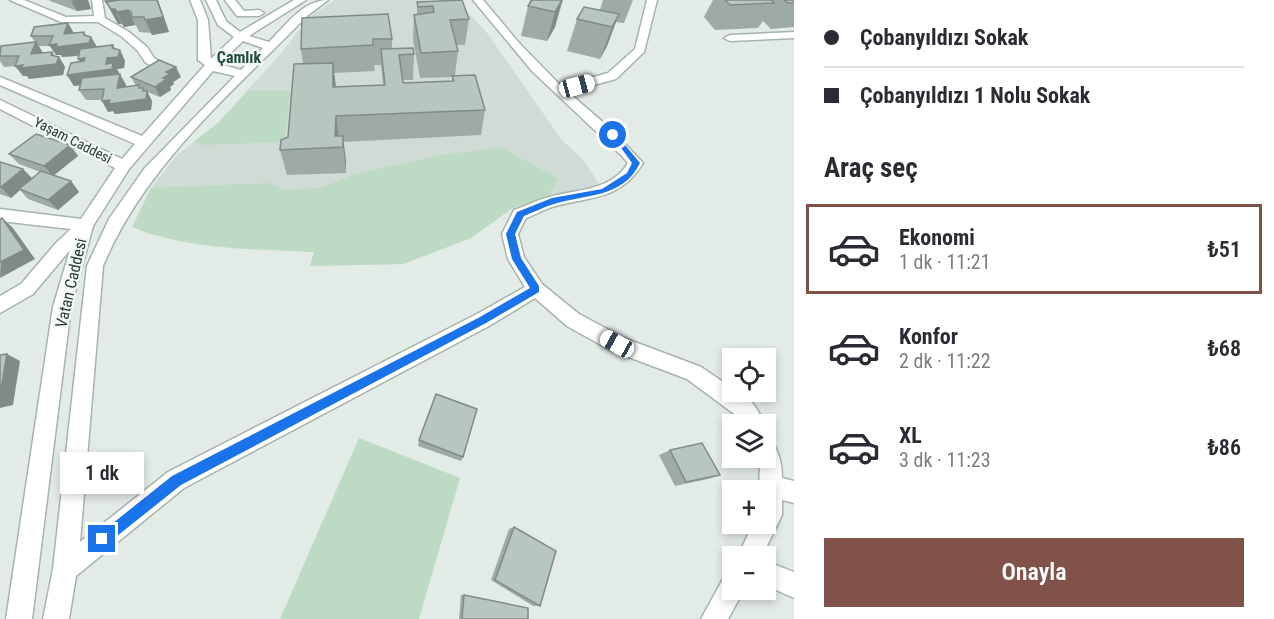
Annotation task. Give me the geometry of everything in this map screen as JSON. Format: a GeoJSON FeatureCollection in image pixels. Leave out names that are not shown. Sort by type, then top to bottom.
{"type":"FeatureCollection","features":[{"type":"Feature","properties":{"kind":"street"},"geometry":{"type":"LineString","coordinates":[[16,0],[65,20],[100,19],[125,34],[143,49],[149,60],[165,69]]}},
{"type":"Feature","properties":{"kind":"street"},"geometry":{"type":"LineString","coordinates":[[97,0],[100,19]]}},
{"type":"Feature","properties":{"kind":"street"},"geometry":{"type":"LineString","coordinates":[[195,0],[203,20],[202,57],[219,69],[244,74]]}},
{"type":"Feature","properties":{"kind":"street"},"geometry":{"type":"LineString","coordinates":[[211,0],[218,16],[239,38],[270,47]]}},
{"type":"Feature","properties":{"kind":"street"},"geometry":{"type":"LineString","coordinates":[[230,0],[241,14],[262,17]]}},
{"type":"Feature","properties":{"kind":"street","name":"Vatan Caddesi"},"geometry":{"type":"LineString","coordinates":[[19,619],[62,307],[85,225],[124,166],[212,64],[262,17],[301,0]]}},
{"type":"Feature","properties":{"kind":"street","name":"Vatan Caddesi"},"geometry":{"type":"LineString","coordinates":[[56,619],[65,569],[95,266],[115,221],[137,186],[303,14],[323,0]]}},
{"type":"Feature","properties":{"kind":"street"},"geometry":{"type":"LineString","coordinates":[[449,0],[455,0]]}},
{"type":"Feature","properties":{"kind":"street"},"geometry":{"type":"LineString","coordinates":[[478,0],[518,51],[559,91],[613,135],[636,163],[630,175],[605,191],[552,201],[520,214],[510,234],[516,259],[536,289],[573,320],[617,344],[694,373],[749,414]]}},
{"type":"Feature","properties":{"kind":"street"},"geometry":{"type":"LineString","coordinates":[[559,91],[612,76],[640,50],[652,0]]}},
{"type":"Feature","properties":{"kind":"street"},"geometry":{"type":"LineString","coordinates":[[218,16],[262,17]]}},
{"type":"Feature","properties":{"kind":"street"},"geometry":{"type":"LineString","coordinates":[[730,38],[794,35]]}},
{"type":"Feature","properties":{"kind":"street","name":"Yaşam Caddesi"},"geometry":{"type":"LineString","coordinates":[[0,81],[143,142]]}},
{"type":"Feature","properties":{"kind":"street","name":"Yaşam Caddesi"},"geometry":{"type":"LineString","coordinates":[[22,115],[45,100]]}},
{"type":"Feature","properties":{"kind":"street","name":"Yaşam Caddesi"},"geometry":{"type":"LineString","coordinates":[[0,104],[124,166]]}},
{"type":"Feature","properties":{"kind":"street"},"geometry":{"type":"LineString","coordinates":[[0,215],[85,225]]}},
{"type":"Feature","properties":{"kind":"street"},"geometry":{"type":"LineString","coordinates":[[0,304],[27,289],[85,225]]}},
{"type":"Feature","properties":{"kind":"street"},"geometry":{"type":"LineString","coordinates":[[65,569],[176,480],[483,320],[536,289]]}},
{"type":"Feature","properties":{"kind":"street"},"geometry":{"type":"LineString","coordinates":[[776,488],[794,492]]}},
{"type":"Feature","properties":{"kind":"street"},"geometry":{"type":"LineString","coordinates":[[776,578],[794,585]]}},
{"type":"Feature","properties":{"kind":"street"},"geometry":{"type":"LineString","coordinates":[[714,619],[725,600]]}},
{"type":"Feature","properties":{"kind":"shaded area"},"geometry":{"type":"Polygon","coordinates":[[[335,0],[423,0],[454,7],[470,15],[488,34],[561,139],[584,161],[600,185],[547,196],[511,209],[471,238],[403,264],[310,266],[314,252],[231,248],[150,234],[132,227],[151,188],[177,155],[219,122],[283,51],[309,17],[335,0]]]}},
{"type":"Feature","properties":{"kind":"green space"},"geometry":{"type":"Polygon","coordinates":[[[248,91],[291,91],[284,142],[204,145],[194,142],[219,122],[248,91]]]}},
{"type":"Feature","properties":{"kind":"green space"},"geometry":{"type":"Polygon","coordinates":[[[500,147],[559,179],[547,196],[511,209],[471,238],[403,264],[310,266],[314,252],[198,244],[153,235],[132,227],[151,188],[269,183],[284,190],[321,188],[355,174],[436,156],[500,147]]]}},
{"type":"Feature","properties":{"kind":"green space"},"geometry":{"type":"Polygon","coordinates":[[[359,438],[460,478],[419,619],[280,619],[359,438]]]}},
{"type":"Feature","properties":{"kind":"building"},"geometry":{"type":"Polygon","coordinates":[[[157,0],[163,17],[145,20],[144,17],[132,17],[128,10],[117,12],[111,9],[106,2],[157,0]]]}},
{"type":"Feature","properties":{"kind":"building"},"geometry":{"type":"Polygon","coordinates":[[[462,0],[469,19],[450,20],[458,51],[421,53],[414,15],[434,12],[433,6],[418,7],[417,2],[462,0]]]}},
{"type":"Feature","properties":{"kind":"building"},"geometry":{"type":"Polygon","coordinates":[[[532,0],[562,0],[555,12],[528,6],[532,0]]]}},
{"type":"Feature","properties":{"kind":"building"},"geometry":{"type":"Polygon","coordinates":[[[725,0],[771,0],[774,3],[730,5],[725,0]]]}},
{"type":"Feature","properties":{"kind":"building"},"geometry":{"type":"Polygon","coordinates":[[[784,0],[794,0],[794,3],[788,3],[784,0]]]}},
{"type":"Feature","properties":{"kind":"building"},"geometry":{"type":"Polygon","coordinates":[[[584,7],[619,14],[612,27],[577,19],[584,7]]]}},
{"type":"Feature","properties":{"kind":"building"},"geometry":{"type":"Polygon","coordinates":[[[388,14],[392,39],[373,39],[373,45],[301,49],[302,18],[388,14]]]}},
{"type":"Feature","properties":{"kind":"building"},"geometry":{"type":"Polygon","coordinates":[[[68,23],[64,34],[84,32],[84,35],[91,37],[89,43],[56,47],[57,44],[49,45],[53,36],[31,36],[34,27],[68,23]]]}},
{"type":"Feature","properties":{"kind":"building"},"geometry":{"type":"Polygon","coordinates":[[[36,42],[31,54],[52,52],[51,55],[59,57],[56,64],[21,68],[23,65],[15,66],[19,56],[0,56],[1,46],[36,42]]]}},
{"type":"Feature","properties":{"kind":"building"},"geometry":{"type":"Polygon","coordinates":[[[113,45],[112,48],[120,50],[118,57],[107,58],[106,64],[113,63],[112,69],[67,75],[71,63],[84,61],[85,58],[78,59],[80,49],[113,45]]]}},
{"type":"Feature","properties":{"kind":"building"},"geometry":{"type":"Polygon","coordinates":[[[413,48],[414,54],[399,55],[403,83],[454,81],[452,76],[475,75],[485,110],[336,116],[335,136],[343,136],[343,147],[280,150],[281,140],[288,137],[294,64],[333,63],[333,87],[385,85],[381,49],[413,48]]]}},
{"type":"Feature","properties":{"kind":"building"},"geometry":{"type":"Polygon","coordinates":[[[159,60],[176,67],[166,72],[170,74],[155,87],[131,77],[159,60]]]}},
{"type":"Feature","properties":{"kind":"building"},"geometry":{"type":"Polygon","coordinates":[[[120,74],[117,88],[139,85],[143,91],[147,91],[146,99],[109,104],[110,100],[102,101],[104,89],[79,90],[82,78],[120,74]]]}},
{"type":"Feature","properties":{"kind":"building"},"geometry":{"type":"Polygon","coordinates":[[[36,134],[70,145],[44,166],[9,154],[36,134]]]}},
{"type":"Feature","properties":{"kind":"building"},"geometry":{"type":"Polygon","coordinates":[[[0,162],[23,169],[1,187],[0,187],[0,162]]]}},
{"type":"Feature","properties":{"kind":"building"},"geometry":{"type":"Polygon","coordinates":[[[41,171],[71,181],[48,200],[19,189],[41,171]]]}},
{"type":"Feature","properties":{"kind":"building"},"geometry":{"type":"Polygon","coordinates":[[[2,218],[24,250],[0,262],[0,219],[2,218]]]}},
{"type":"Feature","properties":{"kind":"building"},"geometry":{"type":"Polygon","coordinates":[[[7,354],[0,395],[0,355],[7,354]]]}},
{"type":"Feature","properties":{"kind":"building"},"geometry":{"type":"Polygon","coordinates":[[[436,394],[477,409],[463,457],[419,440],[436,394]]]}},
{"type":"Feature","properties":{"kind":"building"},"geometry":{"type":"Polygon","coordinates":[[[702,443],[720,475],[686,482],[670,450],[702,443]]]}},
{"type":"Feature","properties":{"kind":"building"},"geometry":{"type":"Polygon","coordinates":[[[514,527],[556,551],[540,606],[495,580],[514,527]]]}},
{"type":"Feature","properties":{"kind":"building"},"geometry":{"type":"Polygon","coordinates":[[[464,595],[528,608],[528,619],[462,619],[464,595]]]}},
{"type":"Feature","properties":{"kind":"district","name":"Çamlık"},"geometry":{"type":"Point","coordinates":[239,57]}},
{"type":"Feature","properties":{"kind":"route"},"geometry":{"type":"LineString","coordinates":[[102,539],[176,480],[483,320],[536,289],[516,259],[510,234],[520,214],[552,201],[605,191],[630,175],[636,163],[613,135]]}}]}
